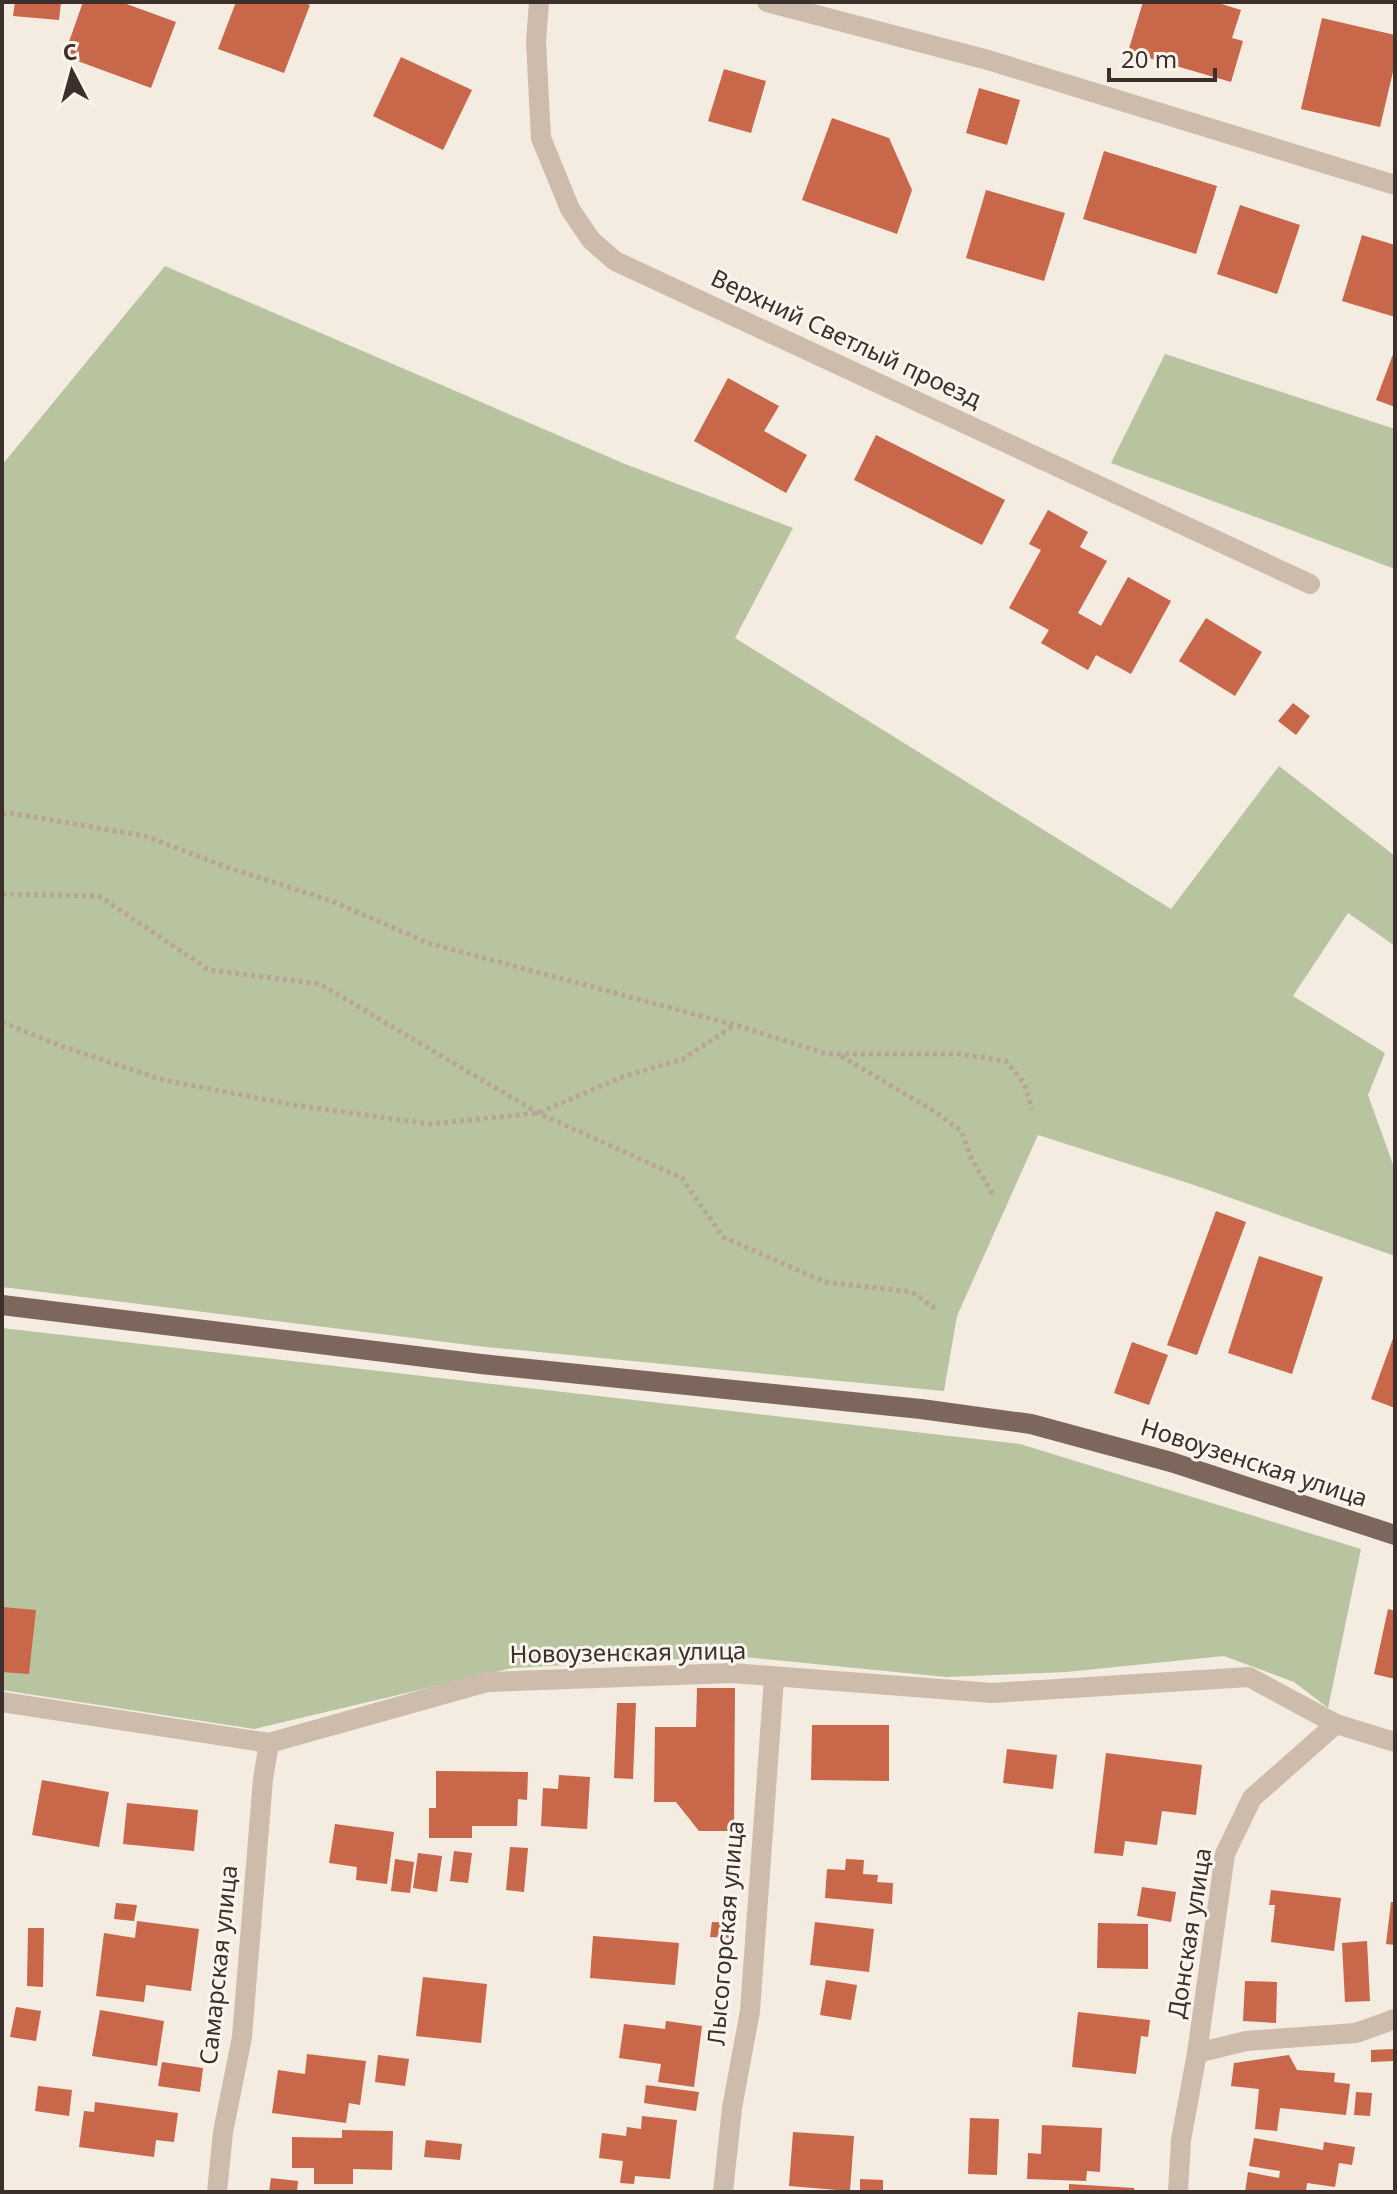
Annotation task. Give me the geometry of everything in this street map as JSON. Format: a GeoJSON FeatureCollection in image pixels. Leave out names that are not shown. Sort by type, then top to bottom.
{"type":"FeatureCollection","features":[{"type":"Feature","properties":{"kind":"main road","name":"Новоузенская улица"},"geometry":{"type":"LineString","coordinates":[[2,1305],[481,1364],[921,1409],[1031,1424],[1171,1462],[1395,1535]]}},
{"type":"Feature","properties":{"kind":"street","name":"Верхний Светлый проезд"},"geometry":{"type":"LineString","coordinates":[[539,2],[536,42],[541,138],[570,209],[591,240],[615,261],[1310,584]]}},
{"type":"Feature","properties":{"kind":"street"},"geometry":{"type":"LineString","coordinates":[[767,2],[988,60],[1395,185]]}},
{"type":"Feature","properties":{"kind":"street","name":"Новоузенская улица"},"geometry":{"type":"LineString","coordinates":[[2,1702],[269,1743],[487,1682],[732,1673],[992,1693],[1249,1677],[1336,1724],[1395,1742]]}},
{"type":"Feature","properties":{"kind":"street","name":"Лысогорская улица"},"geometry":{"type":"LineString","coordinates":[[723,2192],[732,2108],[750,2011],[774,1678]]}},
{"type":"Feature","properties":{"kind":"street","name":"Донская улица"},"geometry":{"type":"LineString","coordinates":[[1178,2192],[1181,2140],[1197,2053],[1225,1854],[1252,1798],[1336,1724]]}},
{"type":"Feature","properties":{"kind":"street","name":"Самарская улица"},"geometry":{"type":"LineString","coordinates":[[217,2192],[223,2132],[242,2037],[263,1779],[269,1743]]}},
{"type":"Feature","properties":{"kind":"street"},"geometry":{"type":"LineString","coordinates":[[1197,2053],[1246,2041],[1356,2033],[1395,2019]]}},
{"type":"Feature","properties":{"kind":"path"},"geometry":{"type":"LineString","coordinates":[[2,814],[145,836],[229,868],[332,901],[428,943],[735,1025],[827,1054],[959,1054],[1006,1061],[1024,1083],[1032,1109]]}},
{"type":"Feature","properties":{"kind":"path"},"geometry":{"type":"LineString","coordinates":[[2,894],[99,896],[209,970],[320,984],[538,1113],[682,1178],[723,1237],[825,1282],[912,1292],[937,1310]]}},
{"type":"Feature","properties":{"kind":"path"},"geometry":{"type":"LineString","coordinates":[[2,1022],[61,1046],[163,1080],[294,1105],[430,1124],[538,1113],[625,1076],[683,1059],[735,1025]]}},
{"type":"Feature","properties":{"kind":"path"},"geometry":{"type":"LineString","coordinates":[[838,1054],[934,1111],[961,1131],[972,1160],[994,1196]]}},
{"type":"Feature","properties":{"kind":"green space"},"geometry":{"type":"Polygon","coordinates":[[[165,266],[625,464],[793,528],[735,638],[1171,909],[1279,766],[1395,856],[1395,946],[1348,913],[1293,996],[1385,1053],[1368,1095],[1395,1170],[1395,1256],[1191,1184],[1038,1135],[957,1316],[944,1391],[486,1347],[2,1287],[2,465],[165,266]]]}},
{"type":"Feature","properties":{"kind":"green space"},"geometry":{"type":"Polygon","coordinates":[[[1165,354],[1395,429],[1395,569],[1111,463],[1165,354]]]}},
{"type":"Feature","properties":{"kind":"green space"},"geometry":{"type":"Polygon","coordinates":[[[2,1328],[1020,1444],[1361,1549],[1328,1708],[1294,1682],[1224,1656],[1066,1672],[946,1677],[734,1656],[512,1668],[254,1729],[2,1690],[2,1328]]]}},
{"type":"Feature","properties":{"kind":"building"},"geometry":{"type":"Polygon","coordinates":[[[15,2],[61,2],[59,20],[13,16],[15,2]]]}},
{"type":"Feature","properties":{"kind":"building"},"geometry":{"type":"Polygon","coordinates":[[[83,2],[121,2],[176,22],[151,88],[64,56],[83,2]]]}},
{"type":"Feature","properties":{"kind":"building"},"geometry":{"type":"Polygon","coordinates":[[[236,2],[301,2],[310,5],[284,73],[218,49],[236,2]]]}},
{"type":"Feature","properties":{"kind":"building"},"geometry":{"type":"Polygon","coordinates":[[[1143,2],[1215,2],[1241,10],[1232,38],[1243,41],[1231,82],[1128,52],[1143,2]]]}},
{"type":"Feature","properties":{"kind":"building"},"geometry":{"type":"Polygon","coordinates":[[[1322,18],[1395,35],[1395,63],[1380,127],[1301,109],[1322,18]]]}},
{"type":"Feature","properties":{"kind":"building"},"geometry":{"type":"Polygon","coordinates":[[[401,57],[472,90],[443,150],[373,116],[401,57]]]}},
{"type":"Feature","properties":{"kind":"building"},"geometry":{"type":"Polygon","coordinates":[[[724,69],[766,81],[751,133],[708,121],[724,69]]]}},
{"type":"Feature","properties":{"kind":"building"},"geometry":{"type":"Polygon","coordinates":[[[979,88],[1020,100],[1007,145],[966,133],[979,88]]]}},
{"type":"Feature","properties":{"kind":"building"},"geometry":{"type":"Polygon","coordinates":[[[832,118],[889,138],[912,190],[897,234],[802,200],[832,118]]]}},
{"type":"Feature","properties":{"kind":"building"},"geometry":{"type":"Polygon","coordinates":[[[1104,151],[1217,186],[1196,254],[1083,219],[1104,151]]]}},
{"type":"Feature","properties":{"kind":"building"},"geometry":{"type":"Polygon","coordinates":[[[986,190],[1065,213],[1044,281],[966,258],[986,190]]]}},
{"type":"Feature","properties":{"kind":"building"},"geometry":{"type":"Polygon","coordinates":[[[1240,205],[1300,225],[1277,294],[1217,274],[1240,205]]]}},
{"type":"Feature","properties":{"kind":"building"},"geometry":{"type":"Polygon","coordinates":[[[1362,235],[1395,245],[1395,317],[1342,301],[1362,235]]]}},
{"type":"Feature","properties":{"kind":"building"},"geometry":{"type":"Polygon","coordinates":[[[1395,349],[1395,407],[1376,400],[1395,349]]]}},
{"type":"Feature","properties":{"kind":"building"},"geometry":{"type":"Polygon","coordinates":[[[728,378],[779,406],[764,431],[807,455],[786,493],[694,441],[728,378]]]}},
{"type":"Feature","properties":{"kind":"building"},"geometry":{"type":"Polygon","coordinates":[[[876,435],[1005,500],[982,545],[854,480],[876,435]]]}},
{"type":"Feature","properties":{"kind":"building"},"geometry":{"type":"Polygon","coordinates":[[[1048,510],[1088,532],[1080,547],[1107,561],[1078,613],[1101,626],[1128,577],[1171,601],[1131,674],[1096,655],[1088,670],[1041,643],[1049,630],[1009,608],[1041,550],[1029,544],[1048,510]]]}},
{"type":"Feature","properties":{"kind":"building"},"geometry":{"type":"Polygon","coordinates":[[[1206,618],[1262,652],[1235,696],[1179,661],[1206,618]]]}},
{"type":"Feature","properties":{"kind":"building"},"geometry":{"type":"Polygon","coordinates":[[[1293,703],[1310,716],[1296,735],[1278,721],[1293,703]]]}},
{"type":"Feature","properties":{"kind":"building"},"geometry":{"type":"Polygon","coordinates":[[[1216,1211],[1246,1222],[1197,1355],[1167,1345],[1216,1211]]]}},
{"type":"Feature","properties":{"kind":"building"},"geometry":{"type":"Polygon","coordinates":[[[1259,1256],[1323,1277],[1292,1374],[1228,1353],[1259,1256]]]}},
{"type":"Feature","properties":{"kind":"building"},"geometry":{"type":"Polygon","coordinates":[[[1395,1333],[1395,1408],[1371,1399],[1395,1333]]]}},
{"type":"Feature","properties":{"kind":"building"},"geometry":{"type":"Polygon","coordinates":[[[1132,1342],[1168,1355],[1149,1405],[1114,1393],[1132,1342]]]}},
{"type":"Feature","properties":{"kind":"building"},"geometry":{"type":"Polygon","coordinates":[[[2,1607],[36,1610],[29,1674],[2,1672],[2,1607]]]}},
{"type":"Feature","properties":{"kind":"building"},"geometry":{"type":"Polygon","coordinates":[[[1388,1609],[1395,1611],[1395,1679],[1374,1674],[1388,1609]]]}},
{"type":"Feature","properties":{"kind":"building"},"geometry":{"type":"Polygon","coordinates":[[[697,1688],[735,1688],[734,1831],[699,1831],[676,1802],[654,1802],[655,1727],[696,1727],[697,1688]]]}},
{"type":"Feature","properties":{"kind":"building"},"geometry":{"type":"Polygon","coordinates":[[[617,1703],[636,1703],[633,1779],[614,1778],[617,1703]]]}},
{"type":"Feature","properties":{"kind":"building"},"geometry":{"type":"Polygon","coordinates":[[[812,1725],[889,1725],[889,1781],[811,1780],[812,1725]]]}},
{"type":"Feature","properties":{"kind":"building"},"geometry":{"type":"Polygon","coordinates":[[[1007,1749],[1057,1755],[1053,1789],[1003,1783],[1007,1749]]]}},
{"type":"Feature","properties":{"kind":"building"},"geometry":{"type":"Polygon","coordinates":[[[1106,1753],[1202,1765],[1196,1815],[1162,1811],[1157,1845],[1125,1841],[1123,1856],[1094,1853],[1106,1753]]]}},
{"type":"Feature","properties":{"kind":"building"},"geometry":{"type":"Polygon","coordinates":[[[436,1771],[528,1772],[527,1800],[518,1799],[517,1826],[472,1826],[472,1838],[429,1838],[429,1808],[436,1808],[436,1771]]]}},
{"type":"Feature","properties":{"kind":"building"},"geometry":{"type":"Polygon","coordinates":[[[559,1775],[590,1777],[587,1829],[541,1826],[543,1788],[558,1789],[559,1775]]]}},
{"type":"Feature","properties":{"kind":"building"},"geometry":{"type":"Polygon","coordinates":[[[42,1780],[109,1792],[99,1847],[32,1835],[42,1780]]]}},
{"type":"Feature","properties":{"kind":"building"},"geometry":{"type":"Polygon","coordinates":[[[127,1803],[198,1810],[194,1851],[123,1844],[127,1803]]]}},
{"type":"Feature","properties":{"kind":"building"},"geometry":{"type":"Polygon","coordinates":[[[335,1824],[394,1832],[387,1884],[356,1880],[357,1867],[329,1863],[335,1824]]]}},
{"type":"Feature","properties":{"kind":"building"},"geometry":{"type":"Polygon","coordinates":[[[510,1847],[528,1848],[524,1892],[506,1890],[510,1847]]]}},
{"type":"Feature","properties":{"kind":"building"},"geometry":{"type":"Polygon","coordinates":[[[454,1851],[472,1853],[468,1883],[450,1881],[454,1851]]]}},
{"type":"Feature","properties":{"kind":"building"},"geometry":{"type":"Polygon","coordinates":[[[418,1853],[442,1856],[437,1892],[413,1888],[418,1853]]]}},
{"type":"Feature","properties":{"kind":"building"},"geometry":{"type":"Polygon","coordinates":[[[395,1859],[414,1862],[410,1893],[391,1891],[395,1859]]]}},
{"type":"Feature","properties":{"kind":"building"},"geometry":{"type":"Polygon","coordinates":[[[846,1859],[864,1860],[863,1874],[878,1875],[877,1882],[893,1883],[892,1904],[825,1898],[827,1869],[845,1870],[846,1859]]]}},
{"type":"Feature","properties":{"kind":"building"},"geometry":{"type":"Polygon","coordinates":[[[1142,1887],[1176,1892],[1171,1922],[1137,1916],[1142,1887]]]}},
{"type":"Feature","properties":{"kind":"building"},"geometry":{"type":"Polygon","coordinates":[[[1271,1890],[1341,1898],[1334,1951],[1271,1942],[1275,1905],[1269,1905],[1271,1890]]]}},
{"type":"Feature","properties":{"kind":"building"},"geometry":{"type":"Polygon","coordinates":[[[1391,1902],[1395,1902],[1395,1945],[1386,1944],[1391,1902]]]}},
{"type":"Feature","properties":{"kind":"building"},"geometry":{"type":"Polygon","coordinates":[[[116,1903],[137,1905],[134,1921],[114,1919],[116,1903]]]}},
{"type":"Feature","properties":{"kind":"building"},"geometry":{"type":"Polygon","coordinates":[[[137,1921],[199,1929],[191,1991],[146,1985],[144,2002],[96,1996],[104,1933],[135,1938],[137,1921]]]}},
{"type":"Feature","properties":{"kind":"building"},"geometry":{"type":"Polygon","coordinates":[[[712,1922],[734,1923],[732,1938],[710,1937],[712,1922]]]}},
{"type":"Feature","properties":{"kind":"building"},"geometry":{"type":"Polygon","coordinates":[[[815,1922],[874,1929],[869,1972],[810,1965],[815,1922]]]}},
{"type":"Feature","properties":{"kind":"building"},"geometry":{"type":"Polygon","coordinates":[[[1098,1923],[1148,1924],[1148,1969],[1097,1968],[1098,1923]]]}},
{"type":"Feature","properties":{"kind":"building"},"geometry":{"type":"Polygon","coordinates":[[[28,1928],[44,1928],[43,1987],[27,1986],[28,1928]]]}},
{"type":"Feature","properties":{"kind":"building"},"geometry":{"type":"Polygon","coordinates":[[[593,1936],[679,1943],[675,1985],[590,1978],[593,1936]]]}},
{"type":"Feature","properties":{"kind":"building"},"geometry":{"type":"Polygon","coordinates":[[[1367,1941],[1370,2001],[1345,2002],[1342,1943],[1367,1941]]]}},
{"type":"Feature","properties":{"kind":"building"},"geometry":{"type":"Polygon","coordinates":[[[423,1977],[487,1984],[481,2043],[416,2036],[423,1977]]]}},
{"type":"Feature","properties":{"kind":"building"},"geometry":{"type":"Polygon","coordinates":[[[826,1980],[857,1985],[851,2020],[820,2015],[826,1980]]]}},
{"type":"Feature","properties":{"kind":"building"},"geometry":{"type":"Polygon","coordinates":[[[1245,1981],[1277,1982],[1276,2023],[1243,2021],[1245,1981]]]}},
{"type":"Feature","properties":{"kind":"building"},"geometry":{"type":"Polygon","coordinates":[[[16,2007],[41,2011],[36,2041],[10,2037],[16,2007]]]}},
{"type":"Feature","properties":{"kind":"building"},"geometry":{"type":"Polygon","coordinates":[[[100,2010],[164,2021],[157,2066],[92,2056],[100,2010]]]}},
{"type":"Feature","properties":{"kind":"building"},"geometry":{"type":"Polygon","coordinates":[[[1078,2012],[1150,2020],[1148,2037],[1141,2036],[1136,2074],[1072,2067],[1078,2012]]]}},
{"type":"Feature","properties":{"kind":"building"},"geometry":{"type":"Polygon","coordinates":[[[666,2021],[702,2026],[694,2087],[658,2082],[661,2064],[619,2058],[624,2024],[665,2029],[666,2021]]]}},
{"type":"Feature","properties":{"kind":"building"},"geometry":{"type":"Polygon","coordinates":[[[1393,2049],[1394,2061],[1371,2062],[1371,2050],[1393,2049]]]}},
{"type":"Feature","properties":{"kind":"building"},"geometry":{"type":"Polygon","coordinates":[[[307,2054],[366,2061],[360,2105],[349,2103],[346,2123],[272,2113],[278,2070],[305,2074],[307,2054]]]}},
{"type":"Feature","properties":{"kind":"building"},"geometry":{"type":"Polygon","coordinates":[[[378,2055],[409,2059],[405,2086],[375,2082],[378,2055]]]}},
{"type":"Feature","properties":{"kind":"building"},"geometry":{"type":"Polygon","coordinates":[[[1289,2055],[1297,2070],[1335,2073],[1334,2082],[1350,2084],[1346,2115],[1280,2108],[1277,2131],[1255,2129],[1259,2089],[1231,2086],[1234,2063],[1289,2055]]]}},
{"type":"Feature","properties":{"kind":"building"},"geometry":{"type":"Polygon","coordinates":[[[162,2062],[203,2068],[200,2092],[158,2086],[162,2062]]]}},
{"type":"Feature","properties":{"kind":"building"},"geometry":{"type":"Polygon","coordinates":[[[646,2085],[699,2092],[696,2111],[644,2103],[646,2085]]]}},
{"type":"Feature","properties":{"kind":"building"},"geometry":{"type":"Polygon","coordinates":[[[38,2086],[72,2090],[69,2116],[35,2111],[38,2086]]]}},
{"type":"Feature","properties":{"kind":"building"},"geometry":{"type":"Polygon","coordinates":[[[1356,2092],[1372,2093],[1370,2116],[1354,2115],[1356,2092]]]}},
{"type":"Feature","properties":{"kind":"building"},"geometry":{"type":"Polygon","coordinates":[[[95,2102],[178,2113],[174,2142],[156,2140],[154,2157],[79,2147],[84,2111],[94,2112],[95,2102]]]}},
{"type":"Feature","properties":{"kind":"building"},"geometry":{"type":"Polygon","coordinates":[[[642,2116],[677,2120],[670,2179],[635,2176],[634,2184],[620,2183],[623,2161],[599,2158],[602,2133],[626,2136],[627,2127],[641,2129],[642,2116]]]}},
{"type":"Feature","properties":{"kind":"building"},"geometry":{"type":"Polygon","coordinates":[[[970,2118],[999,2119],[997,2175],[968,2174],[970,2118]]]}},
{"type":"Feature","properties":{"kind":"building"},"geometry":{"type":"Polygon","coordinates":[[[1042,2125],[1102,2128],[1100,2172],[1087,2171],[1086,2181],[1027,2179],[1028,2153],[1041,2154],[1042,2125]]]}},
{"type":"Feature","properties":{"kind":"building"},"geometry":{"type":"Polygon","coordinates":[[[342,2130],[393,2131],[392,2170],[353,2169],[353,2184],[314,2184],[314,2168],[292,2168],[292,2137],[342,2138],[342,2130]]]}},
{"type":"Feature","properties":{"kind":"building"},"geometry":{"type":"Polygon","coordinates":[[[793,2132],[854,2136],[850,2191],[789,2186],[793,2132]]]}},
{"type":"Feature","properties":{"kind":"building"},"geometry":{"type":"Polygon","coordinates":[[[1254,2138],[1323,2150],[1324,2142],[1355,2147],[1352,2165],[1339,2163],[1335,2187],[1307,2183],[1306,2192],[1245,2192],[1248,2172],[1279,2178],[1280,2171],[1249,2166],[1254,2138]]]}},
{"type":"Feature","properties":{"kind":"building"},"geometry":{"type":"Polygon","coordinates":[[[426,2140],[462,2144],[460,2160],[424,2157],[426,2140]]]}},
{"type":"Feature","properties":{"kind":"building"},"geometry":{"type":"Polygon","coordinates":[[[271,2178],[298,2181],[297,2192],[269,2192],[271,2178]]]}},
{"type":"Feature","properties":{"kind":"building"},"geometry":{"type":"Polygon","coordinates":[[[860,2179],[883,2180],[883,2192],[860,2192],[860,2179]]]}},
{"type":"Feature","properties":{"kind":"building"},"geometry":{"type":"Polygon","coordinates":[[[1069,2184],[1134,2188],[1134,2192],[1069,2192],[1069,2184]]]}}]}
